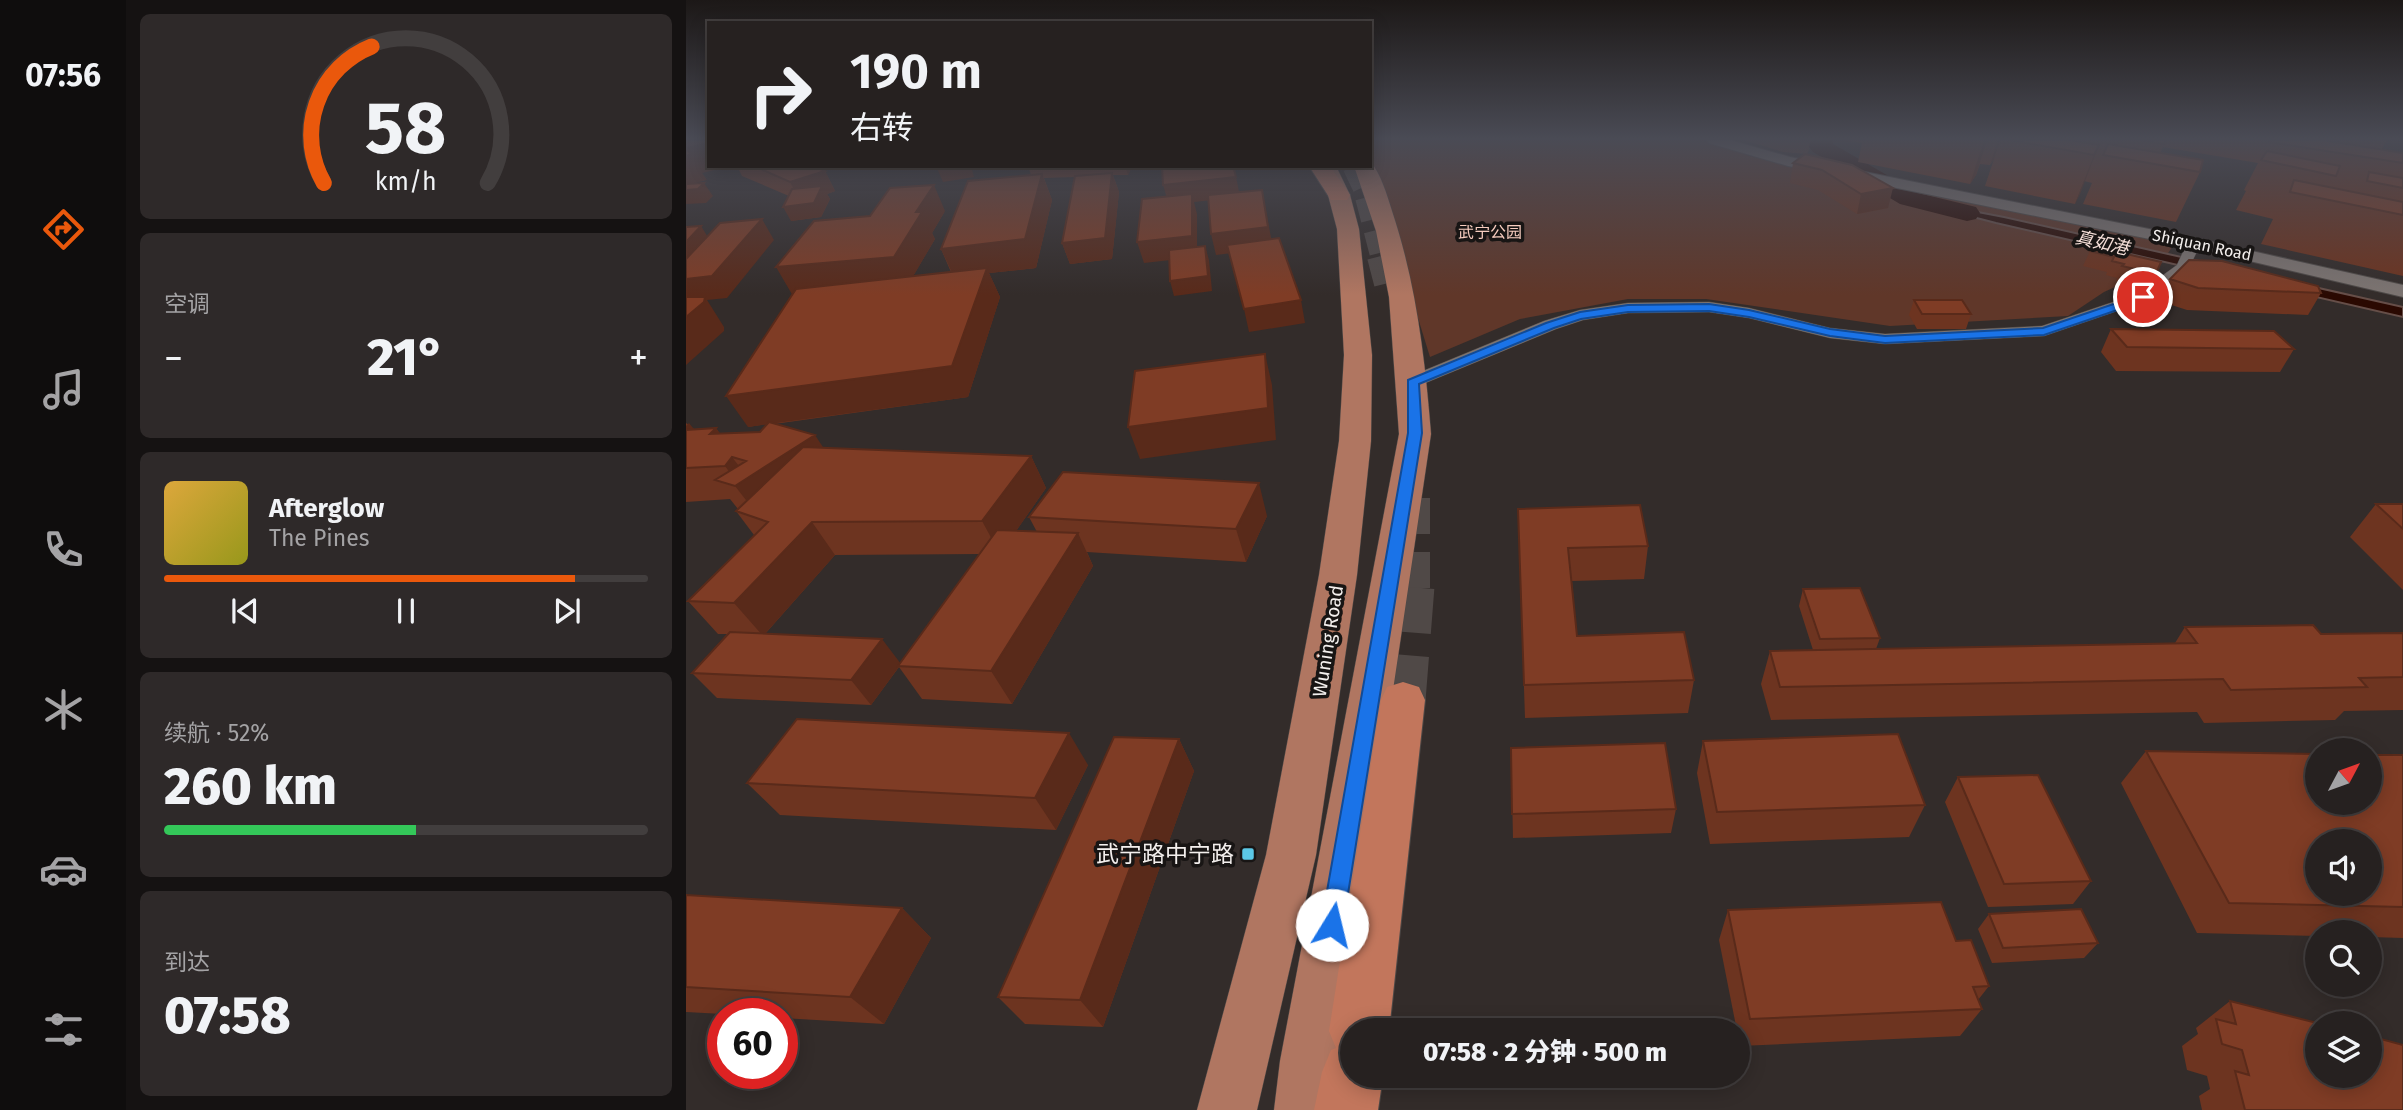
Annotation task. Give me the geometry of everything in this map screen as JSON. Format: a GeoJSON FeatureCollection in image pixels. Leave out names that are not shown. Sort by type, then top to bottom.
{"type":"FeatureCollection","features":[{"type":"Feature","properties":{"kind":"highway"},"geometry":{"type":"LineString","coordinates":[[1361,1018],[1403,700]]}},
{"type":"Feature","properties":{"kind":"highway"},"geometry":{"type":"LineString","coordinates":[[1346,1110],[1350,1088]]}},
{"type":"Feature","properties":{"kind":"main road","name":"Wuning Road"},"geometry":{"type":"LineString","coordinates":[[1227,1110],[1291,855],[1338,575],[1355,441],[1355,310],[1348,229],[1341,192]]}},
{"type":"Feature","properties":{"kind":"main road"},"geometry":{"type":"LineString","coordinates":[[1304,1110],[1309,1061],[1415,433],[1402,284],[1389,232],[1354,192]]}},
{"type":"Feature","properties":{"kind":"street","name":"Shiquan Road"},"geometry":{"type":"LineString","coordinates":[[1941,192],[2189,255],[2403,291]]}},
{"type":"Feature","properties":{"kind":"street"},"geometry":{"type":"LineString","coordinates":[[1412,382],[1550,325],[1580,316],[1628,308],[1709,307],[1749,313],[1830,333],[1885,339],[2044,331],[2143,297],[2189,255]]}},
{"type":"Feature","properties":{"kind":"green space","name":"武宁公园"},"geometry":{"type":"Polygon","coordinates":[[[1379,192],[1921,192],[2174,244],[2159,267],[2104,292],[2068,316],[1890,326],[1706,299],[1628,299],[1520,319],[1430,357],[1379,192]]]}},
{"type":"Feature","properties":{"kind":"water"},"geometry":{"type":"Polygon","coordinates":[[[1890,192],[1897,192],[1910,199],[2004,217],[2403,307],[2403,317],[1996,223],[1907,200],[1890,192]]]}},
{"type":"Feature","properties":{"kind":"building"},"geometry":{"type":"Polygon","coordinates":[[[791,192],[819,192],[814,203],[783,207],[791,192]]]}},
{"type":"Feature","properties":{"kind":"building"},"geometry":{"type":"Polygon","coordinates":[[[887,192],[929,192],[916,212],[922,212],[894,257],[776,267],[814,221],[870,216],[887,192]]]}},
{"type":"Feature","properties":{"kind":"building"},"geometry":{"type":"Polygon","coordinates":[[[964,192],[1037,192],[1025,239],[941,249],[964,192]]]}},
{"type":"Feature","properties":{"kind":"building"},"geometry":{"type":"Polygon","coordinates":[[[1072,192],[1110,192],[1105,238],[1062,243],[1072,192]]]}},
{"type":"Feature","properties":{"kind":"building"},"geometry":{"type":"Polygon","coordinates":[[[1262,192],[1268,227],[1211,234],[1208,195],[1262,192]]]}},
{"type":"Feature","properties":{"kind":"building"},"geometry":{"type":"Polygon","coordinates":[[[2290,192],[2352,192],[2403,202],[2403,215],[2290,192]]]}},
{"type":"Feature","properties":{"kind":"building"},"geometry":{"type":"Polygon","coordinates":[[[1192,194],[1192,236],[1137,242],[1142,199],[1192,194]]]}},
{"type":"Feature","properties":{"kind":"building"},"geometry":{"type":"Polygon","coordinates":[[[762,219],[712,276],[686,279],[686,259],[720,223],[762,219]]]}},
{"type":"Feature","properties":{"kind":"building"},"geometry":{"type":"Polygon","coordinates":[[[701,226],[686,242],[686,227],[701,226]]]}},
{"type":"Feature","properties":{"kind":"building"},"geometry":{"type":"Polygon","coordinates":[[[1279,238],[1301,300],[1244,309],[1227,245],[1279,238]]]}},
{"type":"Feature","properties":{"kind":"building"},"geometry":{"type":"Polygon","coordinates":[[[1205,246],[1208,276],[1170,281],[1169,250],[1205,246]]]}},
{"type":"Feature","properties":{"kind":"building"},"geometry":{"type":"Polygon","coordinates":[[[2092,246],[2161,262],[2156,274],[2122,266],[2124,264],[2112,261],[2114,257],[2090,251],[2092,246]]]}},
{"type":"Feature","properties":{"kind":"building"},"geometry":{"type":"Polygon","coordinates":[[[2189,260],[2222,261],[2318,286],[2321,293],[2198,288],[2170,279],[2189,260]]]}},
{"type":"Feature","properties":{"kind":"building"},"geometry":{"type":"Polygon","coordinates":[[[987,268],[952,366],[726,396],[796,289],[987,268]]]}},
{"type":"Feature","properties":{"kind":"building"},"geometry":{"type":"Polygon","coordinates":[[[686,297],[705,297],[704,302],[686,317],[686,297]]]}},
{"type":"Feature","properties":{"kind":"building"},"geometry":{"type":"Polygon","coordinates":[[[1914,300],[1962,300],[1971,314],[1922,314],[1914,300]]]}},
{"type":"Feature","properties":{"kind":"building"},"geometry":{"type":"Polygon","coordinates":[[[2111,329],[2274,331],[2294,349],[2127,347],[2111,329]]]}},
{"type":"Feature","properties":{"kind":"building"},"geometry":{"type":"Polygon","coordinates":[[[1265,354],[1268,408],[1128,427],[1135,371],[1265,354]]]}},
{"type":"Feature","properties":{"kind":"building"},"geometry":{"type":"Polygon","coordinates":[[[769,422],[815,435],[735,486],[715,480],[746,461],[732,457],[725,466],[686,468],[686,430],[716,428],[710,434],[760,432],[769,422]]]}},
{"type":"Feature","properties":{"kind":"building"},"geometry":{"type":"Polygon","coordinates":[[[803,447],[1031,456],[982,521],[812,522],[734,603],[688,601],[768,522],[736,511],[803,447]]]}},
{"type":"Feature","properties":{"kind":"building"},"geometry":{"type":"Polygon","coordinates":[[[1063,472],[1259,483],[1236,529],[1029,517],[1063,472]]]}},
{"type":"Feature","properties":{"kind":"building"},"geometry":{"type":"Polygon","coordinates":[[[2376,504],[2403,504],[2403,529],[2376,504]]]}},
{"type":"Feature","properties":{"kind":"building"},"geometry":{"type":"Polygon","coordinates":[[[1640,505],[1648,546],[1568,548],[1577,636],[1684,632],[1694,680],[1524,685],[1518,509],[1640,505]]]}},
{"type":"Feature","properties":{"kind":"building"},"geometry":{"type":"Polygon","coordinates":[[[997,530],[1078,533],[991,671],[898,666],[997,530]]]}},
{"type":"Feature","properties":{"kind":"building"},"geometry":{"type":"Polygon","coordinates":[[[1860,588],[1880,638],[1820,639],[1803,589],[1860,588]]]}},
{"type":"Feature","properties":{"kind":"building"},"geometry":{"type":"Polygon","coordinates":[[[2313,625],[2321,634],[2403,633],[2403,677],[2359,678],[2367,687],[2231,690],[2223,679],[1780,687],[1770,651],[2197,643],[2185,627],[2313,625]]]}},
{"type":"Feature","properties":{"kind":"building"},"geometry":{"type":"Polygon","coordinates":[[[730,632],[882,639],[851,680],[692,673],[730,632]]]}},
{"type":"Feature","properties":{"kind":"building"},"geometry":{"type":"Polygon","coordinates":[[[797,719],[1069,733],[1035,798],[747,783],[797,719]]]}},
{"type":"Feature","properties":{"kind":"building"},"geometry":{"type":"Polygon","coordinates":[[[1898,734],[1925,805],[1717,812],[1703,741],[1898,734]]]}},
{"type":"Feature","properties":{"kind":"building"},"geometry":{"type":"Polygon","coordinates":[[[1114,737],[1179,739],[1080,1000],[998,997],[1114,737]]]}},
{"type":"Feature","properties":{"kind":"building"},"geometry":{"type":"Polygon","coordinates":[[[1665,743],[1676,809],[1512,814],[1511,748],[1665,743]]]}},
{"type":"Feature","properties":{"kind":"building"},"geometry":{"type":"Polygon","coordinates":[[[2146,751],[2305,754],[2305,816],[2382,816],[2382,755],[2403,755],[2403,907],[2360,906],[2382,906],[2382,829],[2305,829],[2305,905],[2229,903],[2146,751]]]}},
{"type":"Feature","properties":{"kind":"building"},"geometry":{"type":"Polygon","coordinates":[[[2038,775],[2091,881],[2004,884],[1958,777],[2038,775]]]}},
{"type":"Feature","properties":{"kind":"building"},"geometry":{"type":"Polygon","coordinates":[[[686,895],[902,908],[850,997],[686,987],[686,895]]]}},
{"type":"Feature","properties":{"kind":"building"},"geometry":{"type":"Polygon","coordinates":[[[1941,902],[1956,941],[1971,940],[1989,986],[1973,987],[1982,1009],[1750,1019],[1728,910],[1941,902]]]}},
{"type":"Feature","properties":{"kind":"building"},"geometry":{"type":"Polygon","coordinates":[[[2081,909],[2098,943],[2003,948],[1989,914],[2081,909]]]}},
{"type":"Feature","properties":{"kind":"building"},"geometry":{"type":"Polygon","coordinates":[[[2230,1001],[2305,1020],[2305,1088],[2382,1088],[2382,1039],[2403,1045],[2403,1110],[2245,1110],[2235,1071],[2249,1075],[2242,1050],[2222,1044],[2216,1019],[2236,1024],[2230,1001]]]}},
{"type":"Feature","properties":{"kind":"waterway","name":"真如港"},"geometry":{"type":"LineString","coordinates":[[1897,192],[1909,199],[1967,213]]}},
{"type":"Feature","properties":{"kind":"tunnel"},"geometry":{"type":"LineString","coordinates":[[1365,192],[1382,257]]}},
{"type":"Feature","properties":{"kind":"tunnel"},"geometry":{"type":"LineString","coordinates":[[1381,256],[1391,295]]}},
{"type":"Feature","properties":{"kind":"tunnel"},"geometry":{"type":"LineString","coordinates":[[1412,497],[1412,586]]}},
{"type":"Feature","properties":{"kind":"tunnel"},"geometry":{"type":"LineString","coordinates":[[1403,700],[1412,586]]}},
{"type":"Feature","properties":{"kind":"place","name":"武宁路中宁路"},"geometry":{"type":"Point","coordinates":[1248,854]}},
{"type":"Feature","properties":{"kind":"route"},"geometry":{"type":"LineString","coordinates":[[1332,925],[1415,433],[1412,382],[1535,334],[1550,325],[1580,316],[1628,308],[1709,307],[1749,313],[1830,333],[1885,339],[2044,331],[2143,297]]}}]}
